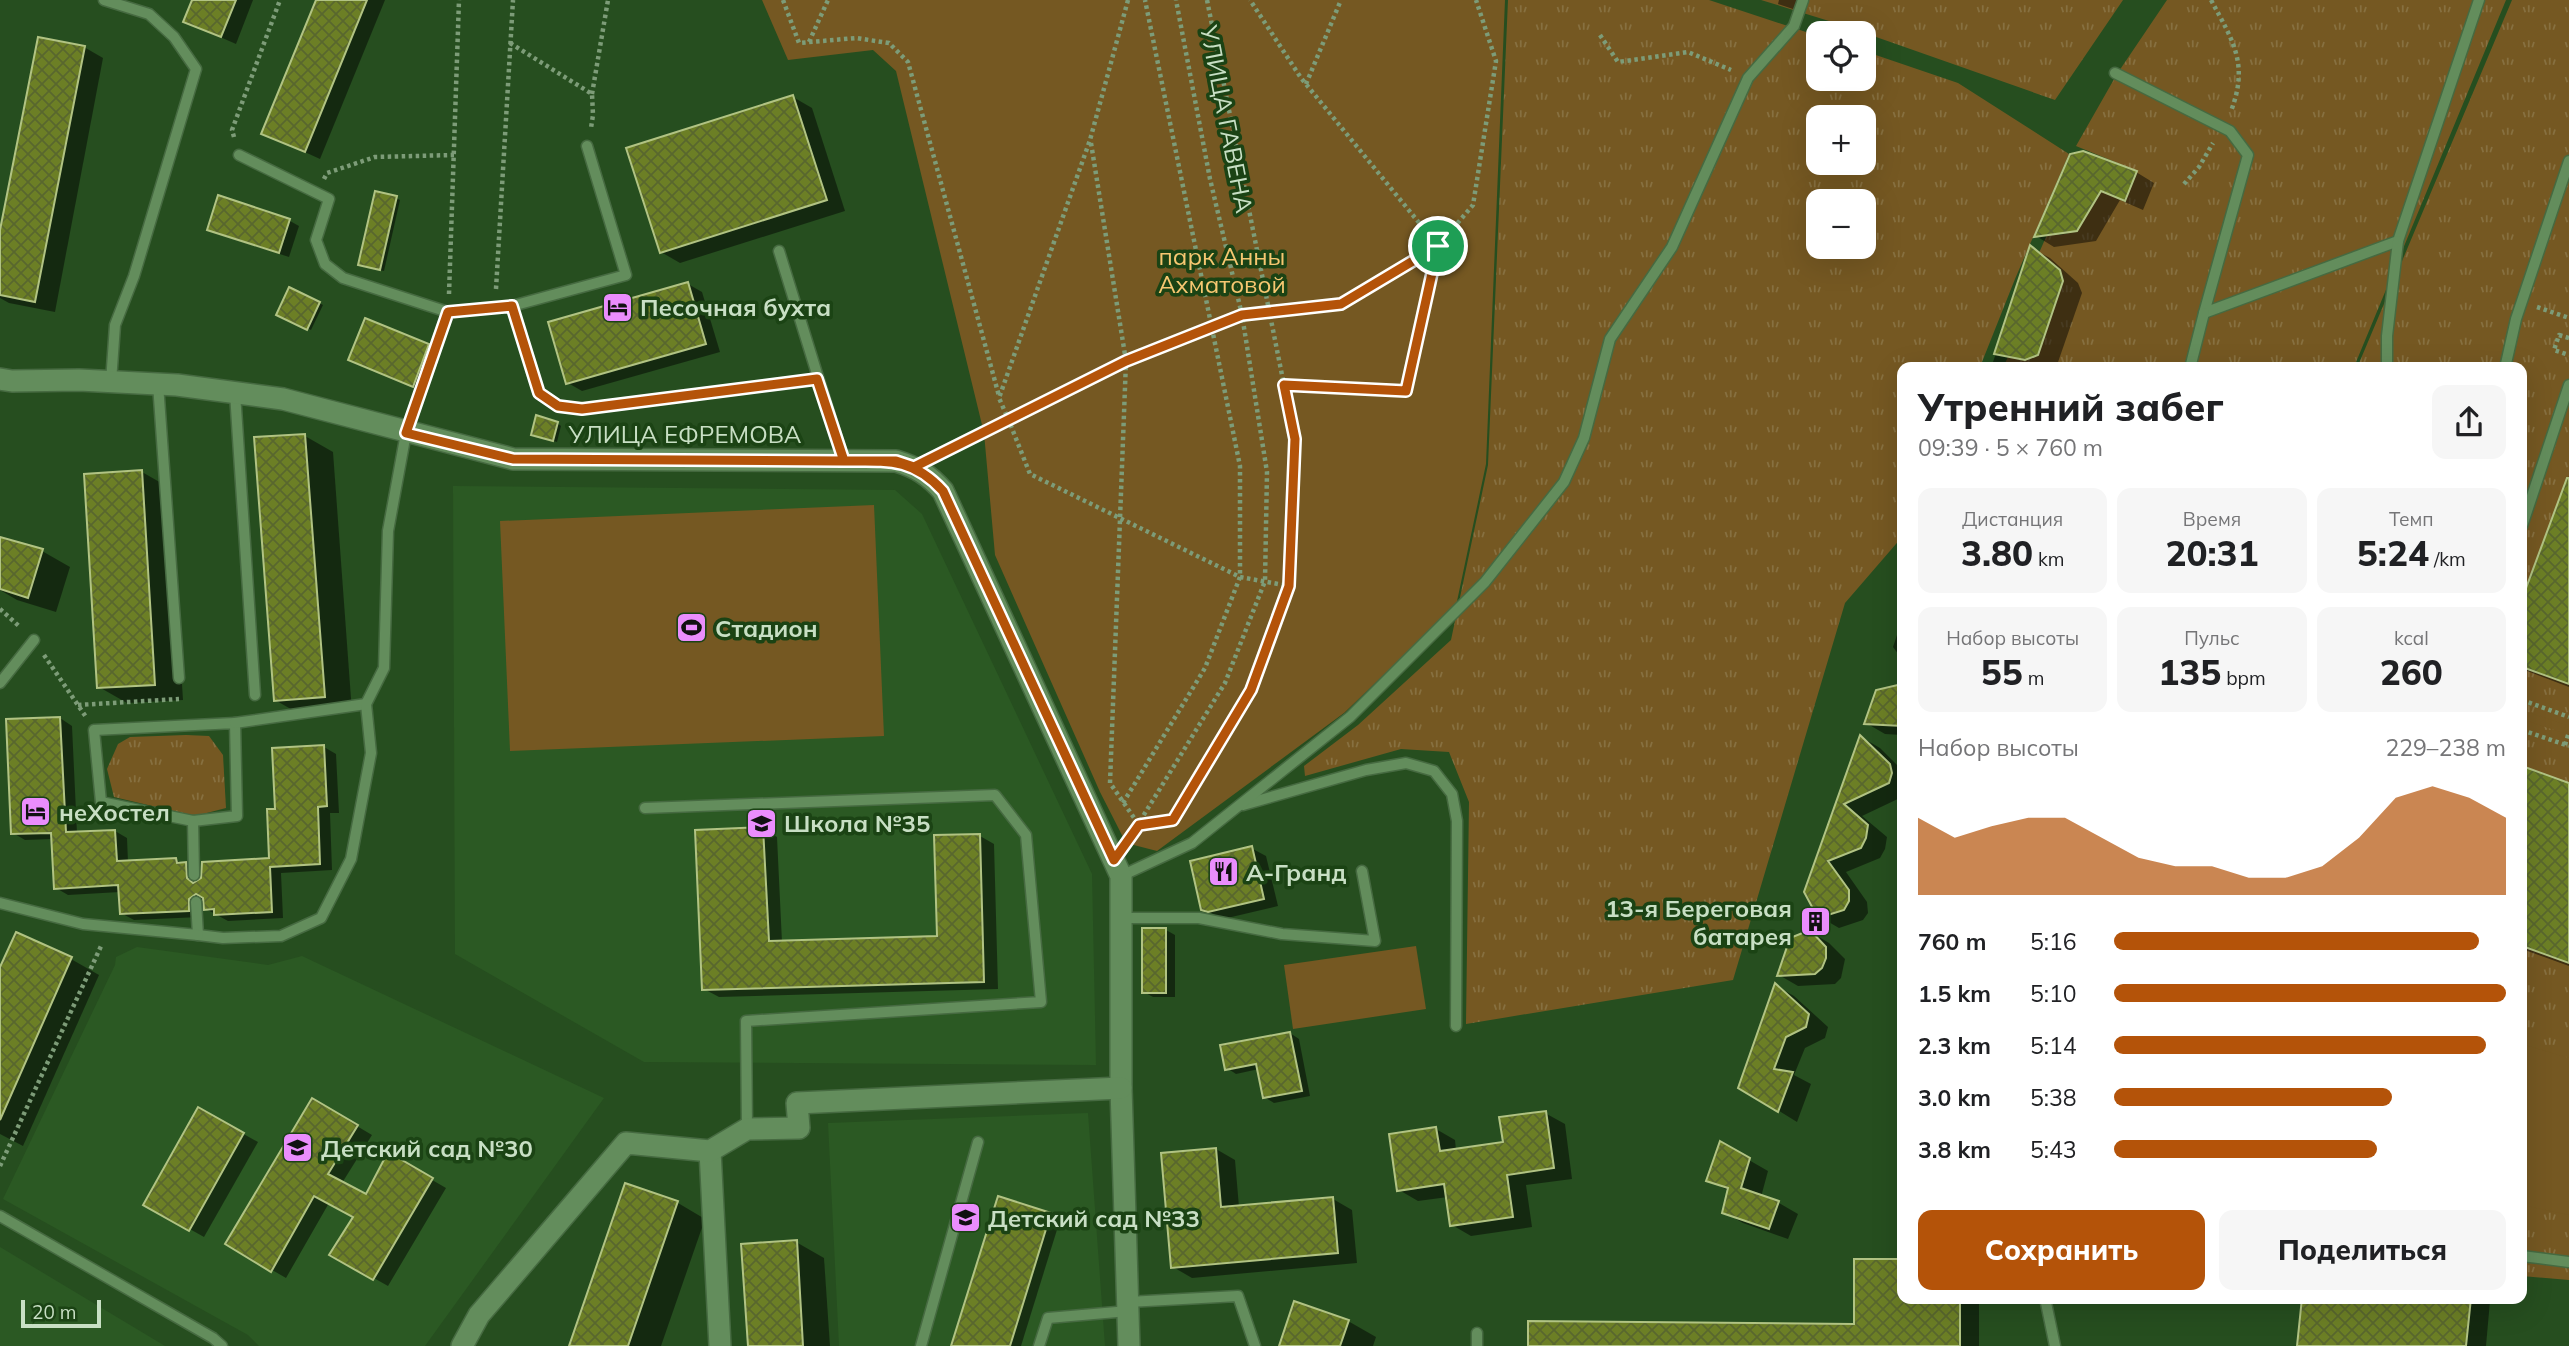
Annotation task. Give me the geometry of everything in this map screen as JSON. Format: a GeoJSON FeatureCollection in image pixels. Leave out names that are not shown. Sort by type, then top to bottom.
{"type":"FeatureCollection","features":[{"type":"Feature","properties":{"kind":"street","name":"УЛИЦА ЕФРЕМОВА"},"geometry":{"type":"LineString","coordinates":[[0,379],[158,384],[283,399],[513,459],[896,461],[914,467],[930,477],[943,491],[1118,868]]}},
{"type":"Feature","properties":{"kind":"street"},"geometry":{"type":"LineString","coordinates":[[1118,868],[1122,918],[1121,1088],[1129,1346]]}},
{"type":"Feature","properties":{"kind":"street"},"geometry":{"type":"LineString","coordinates":[[463,1346],[479,1315],[626,1143],[710,1151],[747,1129],[799,1128],[797,1103],[1121,1088]]}},
{"type":"Feature","properties":{"kind":"street"},"geometry":{"type":"LineString","coordinates":[[710,1151],[720,1346]]}},
{"type":"Feature","properties":{"kind":"lane"},"geometry":{"type":"LineString","coordinates":[[104,0],[149,14],[174,37],[196,69],[134,276],[115,326],[111,382]]}},
{"type":"Feature","properties":{"kind":"lane"},"geometry":{"type":"LineString","coordinates":[[1118,868],[1192,843],[1350,717],[1485,582],[1564,482],[1584,438],[1610,339],[1672,247],[1748,78],[1794,26],[1803,0]]}},
{"type":"Feature","properties":{"kind":"lane"},"geometry":{"type":"LineString","coordinates":[[2387,362],[2387,336],[2398,241],[2479,0]]}},
{"type":"Feature","properties":{"kind":"lane"},"geometry":{"type":"LineString","coordinates":[[2115,73],[2230,131],[2248,155],[2192,362]]}},
{"type":"Feature","properties":{"kind":"lane"},"geometry":{"type":"LineString","coordinates":[[239,155],[329,199],[316,240],[325,264],[343,278],[448,312],[512,306],[626,275],[587,146]]}},
{"type":"Feature","properties":{"kind":"lane"},"geometry":{"type":"LineString","coordinates":[[2506,362],[2521,302],[2569,161]]}},
{"type":"Feature","properties":{"kind":"lane"},"geometry":{"type":"LineString","coordinates":[[2204,313],[2398,241]]}},
{"type":"Feature","properties":{"kind":"lane"},"geometry":{"type":"LineString","coordinates":[[779,251],[844,461]]}},
{"type":"Feature","properties":{"kind":"lane"},"geometry":{"type":"LineString","coordinates":[[512,306],[539,393],[558,406],[582,409],[817,379]]}},
{"type":"Feature","properties":{"kind":"lane"},"geometry":{"type":"LineString","coordinates":[[0,903],[83,924],[223,938],[281,936],[321,918],[351,859],[371,753],[366,704],[384,668],[388,531],[406,433],[448,312]]}},
{"type":"Feature","properties":{"kind":"lane"},"geometry":{"type":"LineString","coordinates":[[158,384],[179,678]]}},
{"type":"Feature","properties":{"kind":"lane"},"geometry":{"type":"LineString","coordinates":[[2527,505],[2569,385]]}},
{"type":"Feature","properties":{"kind":"lane"},"geometry":{"type":"LineString","coordinates":[[235,393],[255,695]]}},
{"type":"Feature","properties":{"kind":"lane"},"geometry":{"type":"LineString","coordinates":[[0,683],[34,640]]}},
{"type":"Feature","properties":{"kind":"lane"},"geometry":{"type":"LineString","coordinates":[[235,723],[237,816],[193,821],[101,802],[94,730],[235,723],[366,704]]}},
{"type":"Feature","properties":{"kind":"lane"},"geometry":{"type":"LineString","coordinates":[[1237,807],[1366,770],[1406,763],[1434,771],[1452,794],[1457,821],[1456,1026]]}},
{"type":"Feature","properties":{"kind":"lane"},"geometry":{"type":"LineString","coordinates":[[645,808],[995,795],[1026,835],[1041,1002],[746,1021],[747,1129]]}},
{"type":"Feature","properties":{"kind":"lane"},"geometry":{"type":"LineString","coordinates":[[193,821],[194,875]]}},
{"type":"Feature","properties":{"kind":"lane"},"geometry":{"type":"LineString","coordinates":[[1122,918],[1199,918],[1282,934],[1375,941],[1362,871]]}},
{"type":"Feature","properties":{"kind":"lane"},"geometry":{"type":"LineString","coordinates":[[196,902],[198,935]]}},
{"type":"Feature","properties":{"kind":"lane"},"geometry":{"type":"LineString","coordinates":[[921,1346],[978,1142]]}},
{"type":"Feature","properties":{"kind":"lane"},"geometry":{"type":"LineString","coordinates":[[0,1216],[214,1338],[222,1346]]}},
{"type":"Feature","properties":{"kind":"lane"},"geometry":{"type":"LineString","coordinates":[[2527,1257],[2569,1262]]}},
{"type":"Feature","properties":{"kind":"lane"},"geometry":{"type":"LineString","coordinates":[[1039,1346],[1048,1318],[1238,1296],[1255,1346]]}},
{"type":"Feature","properties":{"kind":"lane"},"geometry":{"type":"LineString","coordinates":[[2046,1304],[2055,1346]]}},
{"type":"Feature","properties":{"kind":"lane"},"geometry":{"type":"LineString","coordinates":[[1477,1333],[1477,1346]]}},
{"type":"Feature","properties":{"kind":"path"},"geometry":{"type":"LineString","coordinates":[[232,130],[280,0]]}},
{"type":"Feature","properties":{"kind":"path"},"geometry":{"type":"LineString","coordinates":[[448,312],[459,0]]}},
{"type":"Feature","properties":{"kind":"path"},"geometry":{"type":"LineString","coordinates":[[495,307],[513,0]]}},
{"type":"Feature","properties":{"kind":"path"},"geometry":{"type":"LineString","coordinates":[[587,146],[593,115],[592,94],[608,0]]}},
{"type":"Feature","properties":{"kind":"path"},"geometry":{"type":"LineString","coordinates":[[783,0],[799,43],[856,38],[889,43],[908,62],[999,398],[1030,474],[1240,577],[1289,586]]}},
{"type":"Feature","properties":{"kind":"path"},"geometry":{"type":"LineString","coordinates":[[808,43],[828,0]]}},
{"type":"Feature","properties":{"kind":"path"},"geometry":{"type":"LineString","coordinates":[[999,398],[1090,140],[1128,0]]}},
{"type":"Feature","properties":{"kind":"path"},"geometry":{"type":"LineString","coordinates":[[1124,803],[1205,668],[1240,577],[1240,466],[1145,0]]}},
{"type":"Feature","properties":{"kind":"path","name":"УЛИЦА ГАВЕНА"},"geometry":{"type":"LineString","coordinates":[[1118,868],[1139,825],[1225,683],[1265,581],[1267,472],[1242,315],[1210,179],[1176,0]]}},
{"type":"Feature","properties":{"kind":"path"},"geometry":{"type":"LineString","coordinates":[[1090,140],[1126,361],[1110,783],[1139,825],[1173,820],[1251,690],[1289,586],[1295,439],[1207,0]]}},
{"type":"Feature","properties":{"kind":"path"},"geometry":{"type":"LineString","coordinates":[[1250,0],[1306,84],[1438,246]]}},
{"type":"Feature","properties":{"kind":"path"},"geometry":{"type":"LineString","coordinates":[[1306,84],[1341,0]]}},
{"type":"Feature","properties":{"kind":"path"},"geometry":{"type":"LineString","coordinates":[[914,467],[1126,361],[1242,315],[1341,304],[1438,246],[1473,205],[1496,61],[1476,0]]}},
{"type":"Feature","properties":{"kind":"path"},"geometry":{"type":"LineString","coordinates":[[2184,184],[2199,167],[2232,108],[2240,76],[2235,45],[2211,0]]}},
{"type":"Feature","properties":{"kind":"path"},"geometry":{"type":"LineString","coordinates":[[1600,35],[1618,61],[1689,52],[1748,78]]}},
{"type":"Feature","properties":{"kind":"path"},"geometry":{"type":"LineString","coordinates":[[510,43],[592,94]]}},
{"type":"Feature","properties":{"kind":"path"},"geometry":{"type":"LineString","coordinates":[[317,193],[327,173],[375,157],[454,155]]}},
{"type":"Feature","properties":{"kind":"path"},"geometry":{"type":"LineString","coordinates":[[1284,385],[1406,391],[1438,246]]}},
{"type":"Feature","properties":{"kind":"path"},"geometry":{"type":"LineString","coordinates":[[2521,302],[2569,317]]}},
{"type":"Feature","properties":{"kind":"path"},"geometry":{"type":"LineString","coordinates":[[2569,338],[2559,334],[2554,350],[2569,355]]}},
{"type":"Feature","properties":{"kind":"path"},"geometry":{"type":"LineString","coordinates":[[0,610],[34,640],[94,730]]}},
{"type":"Feature","properties":{"kind":"path"},"geometry":{"type":"LineString","coordinates":[[78,705],[181,699],[179,678]]}},
{"type":"Feature","properties":{"kind":"path"},"geometry":{"type":"LineString","coordinates":[[2527,703],[2569,717]]}},
{"type":"Feature","properties":{"kind":"path"},"geometry":{"type":"LineString","coordinates":[[2527,732],[2567,745],[2569,732]]}},
{"type":"Feature","properties":{"kind":"path"},"geometry":{"type":"LineString","coordinates":[[0,1166],[109,927]]}},
{"type":"Feature","properties":{"kind":"shaded area","name":"Школа №35"},"geometry":{"type":"Polygon","coordinates":[[[453,486],[895,490],[922,514],[1092,874],[1096,1065],[644,1062],[455,954],[453,486]]]}},
{"type":"Feature","properties":{"kind":"shaded area","name":"Детский сад №30"},"geometry":{"type":"Polygon","coordinates":[[[137,947],[268,965],[302,956],[604,1098],[425,1346],[259,1346],[248,1335],[3,1199],[115,965],[116,957],[137,947]]]}},
{"type":"Feature","properties":{"kind":"shaded area","name":"Детский сад №33"},"geometry":{"type":"Polygon","coordinates":[[[1088,1113],[1105,1346],[839,1346],[828,1123],[1088,1113]]]}},
{"type":"Feature","properties":{"kind":"shaded area"},"geometry":{"type":"Polygon","coordinates":[[[0,1247],[165,1346],[0,1346],[0,1247]]]}},
{"type":"Feature","properties":{"kind":"green space","name":"парк Анны Ахматовой"},"geometry":{"type":"Polygon","coordinates":[[[762,0],[1505,0],[1486,464],[1456,606],[1344,713],[1157,851],[1126,843],[1100,792],[995,555],[984,433],[896,71],[873,50],[788,60],[762,0]]]}},
{"type":"Feature","properties":{"kind":"green space"},"geometry":{"type":"Polygon","coordinates":[[[1508,0],[1709,0],[1806,32],[1806,91],[1876,91],[1876,55],[1958,83],[2069,154],[1982,362],[1897,362],[1897,543],[1845,603],[1733,980],[1466,1024],[1469,802],[1449,752],[1401,749],[1305,776],[1304,766],[1358,725],[1451,640],[1488,465],[1508,0]]]}},
{"type":"Feature","properties":{"kind":"green space"},"geometry":{"type":"Polygon","coordinates":[[[1761,0],[2123,0],[2055,100],[1876,37],[1876,21],[1829,21],[1761,0]]]}},
{"type":"Feature","properties":{"kind":"green space"},"geometry":{"type":"Polygon","coordinates":[[[2167,0],[2506,0],[2356,362],[2006,362],[2011,350],[2025,360],[2038,355],[2063,281],[2060,270],[2035,262],[2050,228],[2060,235],[2077,231],[2090,204],[2088,185],[2125,200],[2137,171],[2076,146],[2117,74],[2167,0]]]}},
{"type":"Feature","properties":{"kind":"green space"},"geometry":{"type":"Polygon","coordinates":[[[2512,0],[2569,0],[2569,1280],[2527,1276],[2527,362],[2360,362],[2512,0]]]}},
{"type":"Feature","properties":{"kind":"green space","name":"Стадион"},"geometry":{"type":"Polygon","coordinates":[[[874,505],[884,736],[510,751],[500,521],[874,505]]]}},
{"type":"Feature","properties":{"kind":"green space"},"geometry":{"type":"Polygon","coordinates":[[[2527,712],[2566,725],[2563,733],[2527,721],[2527,712]]]}},
{"type":"Feature","properties":{"kind":"green space"},"geometry":{"type":"Polygon","coordinates":[[[209,736],[223,755],[226,808],[195,816],[114,797],[107,769],[118,744],[130,737],[209,736]]]}},
{"type":"Feature","properties":{"kind":"green space"},"geometry":{"type":"Polygon","coordinates":[[[1416,946],[1426,1009],[1293,1029],[1284,965],[1416,946]]]}},
{"type":"Feature","properties":{"kind":"green space"},"geometry":{"type":"Polygon","coordinates":[[[2527,1045],[2569,1058],[2569,1215],[2527,1206],[2527,1045]]]}},
{"type":"Feature","properties":{"kind":"building"},"geometry":{"type":"Polygon","coordinates":[[[192,0],[236,0],[221,37],[183,22],[192,0]]]}},
{"type":"Feature","properties":{"kind":"building"},"geometry":{"type":"Polygon","coordinates":[[[316,0],[367,0],[305,152],[261,134],[316,0]]]}},
{"type":"Feature","properties":{"kind":"building"},"geometry":{"type":"Polygon","coordinates":[[[38,37],[85,46],[35,302],[0,295],[0,230],[38,37]]]}},
{"type":"Feature","properties":{"kind":"building"},"geometry":{"type":"Polygon","coordinates":[[[793,95],[827,200],[660,253],[626,148],[793,95]]]}},
{"type":"Feature","properties":{"kind":"building"},"geometry":{"type":"Polygon","coordinates":[[[2083,151],[2137,171],[2125,201],[2101,191],[2077,231],[2034,237],[2070,154],[2083,151]]]}},
{"type":"Feature","properties":{"kind":"building"},"geometry":{"type":"Polygon","coordinates":[[[375,191],[397,196],[380,270],[358,265],[375,191]]]}},
{"type":"Feature","properties":{"kind":"building"},"geometry":{"type":"Polygon","coordinates":[[[218,195],[290,219],[279,253],[207,230],[218,195]]]}},
{"type":"Feature","properties":{"kind":"building"},"geometry":{"type":"Polygon","coordinates":[[[2030,245],[2060,270],[2063,281],[2038,355],[2025,360],[1994,354],[2030,245]]]}},
{"type":"Feature","properties":{"kind":"building"},"geometry":{"type":"Polygon","coordinates":[[[688,282],[706,344],[566,384],[548,322],[688,282]]]}},
{"type":"Feature","properties":{"kind":"building"},"geometry":{"type":"Polygon","coordinates":[[[289,287],[320,302],[307,330],[276,315],[289,287]]]}},
{"type":"Feature","properties":{"kind":"building"},"geometry":{"type":"Polygon","coordinates":[[[365,318],[429,344],[413,387],[348,360],[365,318]]]}},
{"type":"Feature","properties":{"kind":"building"},"geometry":{"type":"Polygon","coordinates":[[[536,415],[558,422],[553,441],[531,435],[536,415]]]}},
{"type":"Feature","properties":{"kind":"building"},"geometry":{"type":"Polygon","coordinates":[[[305,434],[325,697],[274,701],[254,437],[305,434]]]}},
{"type":"Feature","properties":{"kind":"building"},"geometry":{"type":"Polygon","coordinates":[[[142,470],[155,685],[97,688],[84,474],[142,470]]]}},
{"type":"Feature","properties":{"kind":"building"},"geometry":{"type":"Polygon","coordinates":[[[2569,478],[2569,684],[2527,669],[2527,586],[2569,478]]]}},
{"type":"Feature","properties":{"kind":"building"},"geometry":{"type":"Polygon","coordinates":[[[0,537],[43,549],[28,598],[0,589],[0,537]]]}},
{"type":"Feature","properties":{"kind":"building"},"geometry":{"type":"Polygon","coordinates":[[[1897,685],[1897,726],[1864,724],[1876,690],[1897,685]]]}},
{"type":"Feature","properties":{"kind":"building"},"geometry":{"type":"Polygon","coordinates":[[[60,717],[66,832],[115,830],[117,861],[176,858],[177,863],[186,862],[187,878],[193,883],[201,878],[202,862],[269,858],[267,809],[275,809],[272,748],[324,745],[327,806],[318,807],[320,864],[270,867],[272,912],[214,915],[214,909],[204,910],[203,898],[196,894],[189,899],[189,911],[120,914],[118,885],[54,889],[51,833],[11,834],[6,719],[60,717]]]}},
{"type":"Feature","properties":{"kind":"building"},"geometry":{"type":"Polygon","coordinates":[[[1860,735],[1890,764],[1892,773],[1889,783],[1844,804],[1868,825],[1866,838],[1861,848],[1828,861],[1849,890],[1849,901],[1844,910],[1818,918],[1804,892],[1860,735]]]}},
{"type":"Feature","properties":{"kind":"building"},"geometry":{"type":"Polygon","coordinates":[[[2527,768],[2569,783],[2569,963],[2527,948],[2527,768]]]}},
{"type":"Feature","properties":{"kind":"building"},"geometry":{"type":"Polygon","coordinates":[[[763,827],[769,941],[937,936],[934,835],[980,834],[984,982],[702,990],[695,830],[763,827]]]}},
{"type":"Feature","properties":{"kind":"building"},"geometry":{"type":"Polygon","coordinates":[[[1252,846],[1264,899],[1208,912],[1201,910],[1190,861],[1252,846]]]}},
{"type":"Feature","properties":{"kind":"building"},"geometry":{"type":"Polygon","coordinates":[[[1142,928],[1166,928],[1166,993],[1142,993],[1142,928]]]}},
{"type":"Feature","properties":{"kind":"building"},"geometry":{"type":"Polygon","coordinates":[[[1810,930],[1826,947],[1822,968],[1815,974],[1777,976],[1790,938],[1810,930]]]}},
{"type":"Feature","properties":{"kind":"building"},"geometry":{"type":"Polygon","coordinates":[[[16,932],[72,957],[0,1120],[0,967],[16,932]]]}},
{"type":"Feature","properties":{"kind":"building"},"geometry":{"type":"Polygon","coordinates":[[[1775,983],[1809,1014],[1806,1027],[1786,1037],[1774,1069],[1793,1072],[1778,1112],[1738,1088],[1775,983]]]}},
{"type":"Feature","properties":{"kind":"building"},"geometry":{"type":"Polygon","coordinates":[[[1290,1032],[1302,1091],[1263,1098],[1256,1064],[1225,1070],[1220,1045],[1290,1032]]]}},
{"type":"Feature","properties":{"kind":"building"},"geometry":{"type":"Polygon","coordinates":[[[312,1098],[358,1125],[328,1174],[366,1194],[388,1152],[433,1178],[373,1280],[329,1255],[353,1217],[314,1196],[271,1272],[225,1244],[312,1098]]]}},
{"type":"Feature","properties":{"kind":"building"},"geometry":{"type":"Polygon","coordinates":[[[198,1107],[244,1133],[189,1231],[143,1205],[198,1107]]]}},
{"type":"Feature","properties":{"kind":"building"},"geometry":{"type":"Polygon","coordinates":[[[1546,1111],[1554,1168],[1507,1175],[1513,1217],[1450,1226],[1444,1184],[1397,1191],[1389,1134],[1436,1127],[1440,1151],[1503,1142],[1499,1117],[1546,1111]]]}},
{"type":"Feature","properties":{"kind":"building"},"geometry":{"type":"Polygon","coordinates":[[[1720,1141],[1750,1158],[1741,1188],[1779,1201],[1769,1229],[1722,1213],[1728,1188],[1706,1181],[1720,1141]]]}},
{"type":"Feature","properties":{"kind":"building"},"geometry":{"type":"Polygon","coordinates":[[[1216,1148],[1221,1207],[1333,1197],[1338,1253],[1171,1268],[1161,1153],[1216,1148]]]}},
{"type":"Feature","properties":{"kind":"building"},"geometry":{"type":"Polygon","coordinates":[[[625,1183],[678,1201],[628,1346],[569,1346],[625,1183]]]}},
{"type":"Feature","properties":{"kind":"building"},"geometry":{"type":"Polygon","coordinates":[[[998,1196],[1051,1213],[1010,1346],[951,1346],[998,1196]]]}},
{"type":"Feature","properties":{"kind":"building"},"geometry":{"type":"Polygon","coordinates":[[[797,1240],[803,1346],[748,1346],[741,1244],[797,1240]]]}},
{"type":"Feature","properties":{"kind":"building"},"geometry":{"type":"Polygon","coordinates":[[[1854,1259],[1897,1259],[1897,1304],[1960,1304],[1960,1346],[1528,1346],[1528,1321],[1854,1324],[1854,1259]]]}},
{"type":"Feature","properties":{"kind":"building"},"geometry":{"type":"Polygon","coordinates":[[[1294,1301],[1349,1320],[1340,1346],[1279,1346],[1294,1301]]]}},
{"type":"Feature","properties":{"kind":"building"},"geometry":{"type":"Polygon","coordinates":[[[2301,1304],[2470,1304],[2466,1346],[2297,1346],[2301,1304]]]}},
{"type":"Feature","properties":{"kind":"place","name":"Песочная бухта"},"geometry":{"type":"Point","coordinates":[617,307]}},
{"type":"Feature","properties":{"kind":"place","name":"Стадион"},"geometry":{"type":"Point","coordinates":[692,628]}},
{"type":"Feature","properties":{"kind":"place","name":"неХостел"},"geometry":{"type":"Point","coordinates":[36,812]}},
{"type":"Feature","properties":{"kind":"place","name":"Школа №35"},"geometry":{"type":"Point","coordinates":[761,823]}},
{"type":"Feature","properties":{"kind":"place","name":"А-Гранд"},"geometry":{"type":"Point","coordinates":[1223,872]}},
{"type":"Feature","properties":{"kind":"place","name":"13-я Береговая батарея"},"geometry":{"type":"Point","coordinates":[1815,922]}},
{"type":"Feature","properties":{"kind":"place","name":"Детский сад №30"},"geometry":{"type":"Point","coordinates":[298,1148]}},
{"type":"Feature","properties":{"kind":"place","name":"Детский сад №33"},"geometry":{"type":"Point","coordinates":[965,1218]}},
{"type":"Feature","properties":{"kind":"route"},"geometry":{"type":"LineString","coordinates":[[1438,246],[1341,304],[1242,315],[1126,361],[914,467],[896,461],[844,461],[513,459],[406,433],[448,312],[512,306],[539,393],[558,406],[582,409],[817,379],[844,461],[896,461],[914,467],[930,477],[943,491],[1114,860],[1139,825],[1173,820],[1251,690],[1289,586],[1295,439],[1284,385],[1406,391],[1438,246]]}}]}
